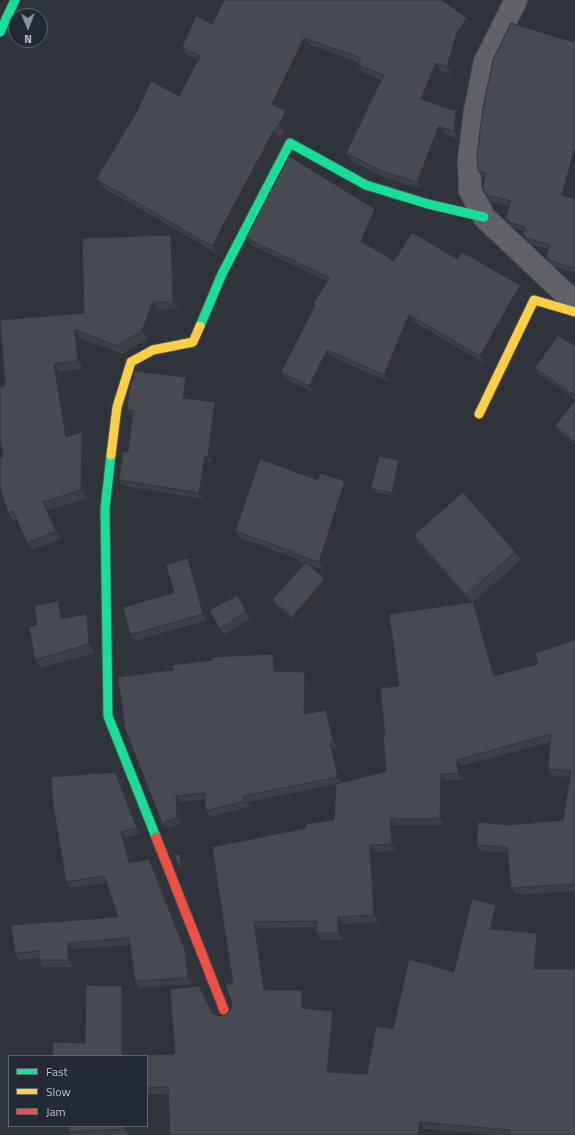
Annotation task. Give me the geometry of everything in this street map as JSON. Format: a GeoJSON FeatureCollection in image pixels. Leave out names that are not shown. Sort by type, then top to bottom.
{"type":"FeatureCollection","features":[{"type":"Feature","properties":{"kind":"street"},"geometry":{"type":"LineString","coordinates":[[0,32],[15,0]]}},
{"type":"Feature","properties":{"kind":"street"},"geometry":{"type":"LineString","coordinates":[[516,0],[485,62],[475,112],[469,160],[470,190],[484,217],[575,303]]}},
{"type":"Feature","properties":{"kind":"street"},"geometry":{"type":"LineString","coordinates":[[224,1010],[108,716],[105,508],[117,407],[131,362],[154,350],[193,342],[222,274],[290,143],[366,184],[428,204],[484,217]]}},
{"type":"Feature","properties":{"kind":"street"},"geometry":{"type":"LineString","coordinates":[[479,414],[534,300],[575,312]]}},
{"type":"Feature","properties":{"kind":"building"},"geometry":{"type":"Polygon","coordinates":[[[224,0],[442,0],[467,18],[457,32],[447,67],[436,63],[421,99],[456,111],[454,132],[439,126],[417,182],[381,171],[346,153],[384,75],[358,65],[361,58],[304,38],[272,104],[286,111],[279,125],[274,130],[212,246],[96,179],[136,113],[151,81],[179,96],[200,56],[182,47],[196,16],[212,24],[224,0]]]}},
{"type":"Feature","properties":{"kind":"building"},"geometry":{"type":"Polygon","coordinates":[[[511,23],[573,42],[573,39],[575,40],[575,147],[562,195],[575,199],[575,264],[573,268],[551,261],[546,257],[550,245],[527,238],[523,235],[525,227],[510,222],[506,218],[511,201],[486,195],[482,188],[486,173],[478,171],[477,154],[483,108],[493,60],[511,23]]]}},
{"type":"Feature","properties":{"kind":"building"},"geometry":{"type":"Polygon","coordinates":[[[289,156],[375,209],[361,241],[394,261],[412,232],[457,259],[462,252],[520,285],[480,356],[409,315],[384,375],[327,350],[309,386],[281,372],[315,305],[313,303],[330,278],[246,238],[289,156]]]}},
{"type":"Feature","properties":{"kind":"building"},"geometry":{"type":"Polygon","coordinates":[[[171,235],[173,302],[153,302],[142,331],[117,346],[75,330],[78,361],[54,364],[66,437],[82,432],[81,490],[43,502],[56,531],[27,543],[13,511],[8,513],[0,488],[0,458],[3,457],[0,439],[0,387],[5,386],[0,320],[84,313],[82,238],[171,235]]]}},
{"type":"Feature","properties":{"kind":"building"},"geometry":{"type":"Polygon","coordinates":[[[558,335],[575,346],[575,396],[535,368],[558,335]]]}},
{"type":"Feature","properties":{"kind":"building"},"geometry":{"type":"Polygon","coordinates":[[[135,371],[186,377],[183,398],[215,402],[208,456],[205,456],[199,493],[119,480],[123,451],[128,452],[133,411],[127,410],[129,391],[135,371]]]}},
{"type":"Feature","properties":{"kind":"building"},"geometry":{"type":"Polygon","coordinates":[[[575,400],[575,442],[555,426],[575,400]]]}},
{"type":"Feature","properties":{"kind":"building"},"geometry":{"type":"Polygon","coordinates":[[[379,456],[399,460],[392,493],[371,488],[379,456]]]}},
{"type":"Feature","properties":{"kind":"building"},"geometry":{"type":"Polygon","coordinates":[[[260,459],[318,480],[320,473],[345,481],[319,562],[235,531],[260,459]]]}},
{"type":"Feature","properties":{"kind":"building"},"geometry":{"type":"Polygon","coordinates":[[[463,492],[515,552],[466,595],[414,535],[463,492]]]}},
{"type":"Feature","properties":{"kind":"building"},"geometry":{"type":"Polygon","coordinates":[[[188,558],[203,614],[130,635],[123,607],[174,593],[166,565],[188,558]]]}},
{"type":"Feature","properties":{"kind":"building"},"geometry":{"type":"Polygon","coordinates":[[[306,562],[325,579],[292,617],[272,600],[306,562]]]}},
{"type":"Feature","properties":{"kind":"building"},"geometry":{"type":"Polygon","coordinates":[[[238,595],[246,612],[220,629],[209,610],[238,595]]]}},
{"type":"Feature","properties":{"kind":"building"},"geometry":{"type":"Polygon","coordinates":[[[58,601],[61,619],[87,614],[89,644],[35,660],[29,627],[37,625],[34,606],[58,601]]]}},
{"type":"Feature","properties":{"kind":"building"},"geometry":{"type":"Polygon","coordinates":[[[473,602],[494,676],[538,664],[535,653],[575,640],[575,884],[511,888],[507,847],[476,845],[478,822],[509,825],[563,820],[571,771],[548,769],[551,734],[457,760],[458,773],[441,774],[440,819],[390,819],[392,844],[370,845],[374,915],[338,917],[338,933],[316,933],[316,921],[254,922],[264,990],[302,990],[302,1008],[333,1011],[327,1072],[367,1074],[376,1026],[393,1029],[409,959],[454,972],[472,899],[496,905],[490,929],[537,933],[534,969],[575,969],[575,1135],[510,1135],[510,1130],[420,1122],[418,1135],[170,1135],[168,1087],[148,1088],[148,1055],[175,1054],[170,989],[199,986],[212,1013],[218,1016],[225,1015],[230,1011],[232,1006],[225,984],[233,984],[212,847],[306,828],[306,824],[334,820],[336,784],[386,771],[383,735],[385,735],[380,688],[399,686],[389,614],[473,602]]]}},
{"type":"Feature","properties":{"kind":"building"},"geometry":{"type":"Polygon","coordinates":[[[273,654],[274,671],[305,672],[304,714],[326,710],[333,741],[330,742],[338,777],[243,796],[245,801],[206,811],[204,793],[176,796],[177,818],[162,823],[125,729],[118,677],[173,670],[172,665],[212,660],[212,657],[273,654]]]}},
{"type":"Feature","properties":{"kind":"building"},"geometry":{"type":"Polygon","coordinates":[[[115,772],[137,828],[121,832],[129,863],[149,859],[185,950],[188,978],[135,981],[129,938],[68,943],[68,960],[39,960],[39,951],[15,953],[11,925],[118,917],[104,876],[66,882],[53,805],[51,777],[115,772]]]}},
{"type":"Feature","properties":{"kind":"building"},"geometry":{"type":"Polygon","coordinates":[[[180,854],[181,871],[174,855],[180,854]]]}},
{"type":"Feature","properties":{"kind":"building"},"geometry":{"type":"Polygon","coordinates":[[[86,985],[122,986],[122,1055],[52,1055],[53,1042],[85,1043],[86,985]]]}},
{"type":"Feature","properties":{"kind":"building"},"geometry":{"type":"Polygon","coordinates":[[[69,1127],[125,1127],[125,1129],[69,1132],[69,1127]]]}},
{"type":"Feature","properties":{"kind":"traffic: fast"},"geometry":{"type":"LineString","coordinates":[[0,32],[15,0]]}},
{"type":"Feature","properties":{"kind":"traffic: fast"},"geometry":{"type":"LineString","coordinates":[[200,326],[222,274],[290,143],[366,185],[428,204],[484,217]]}},
{"type":"Feature","properties":{"kind":"traffic: fast"},"geometry":{"type":"LineString","coordinates":[[111,455],[105,509],[108,716],[156,837]]}},
{"type":"Feature","properties":{"kind":"traffic: slow"},"geometry":{"type":"LineString","coordinates":[[479,414],[534,300],[575,312]]}},
{"type":"Feature","properties":{"kind":"traffic: slow"},"geometry":{"type":"LineString","coordinates":[[111,455],[117,407],[131,362],[153,350],[193,342],[200,326]]}},
{"type":"Feature","properties":{"kind":"traffic: jam"},"geometry":{"type":"LineString","coordinates":[[156,837],[224,1010]]}}]}
